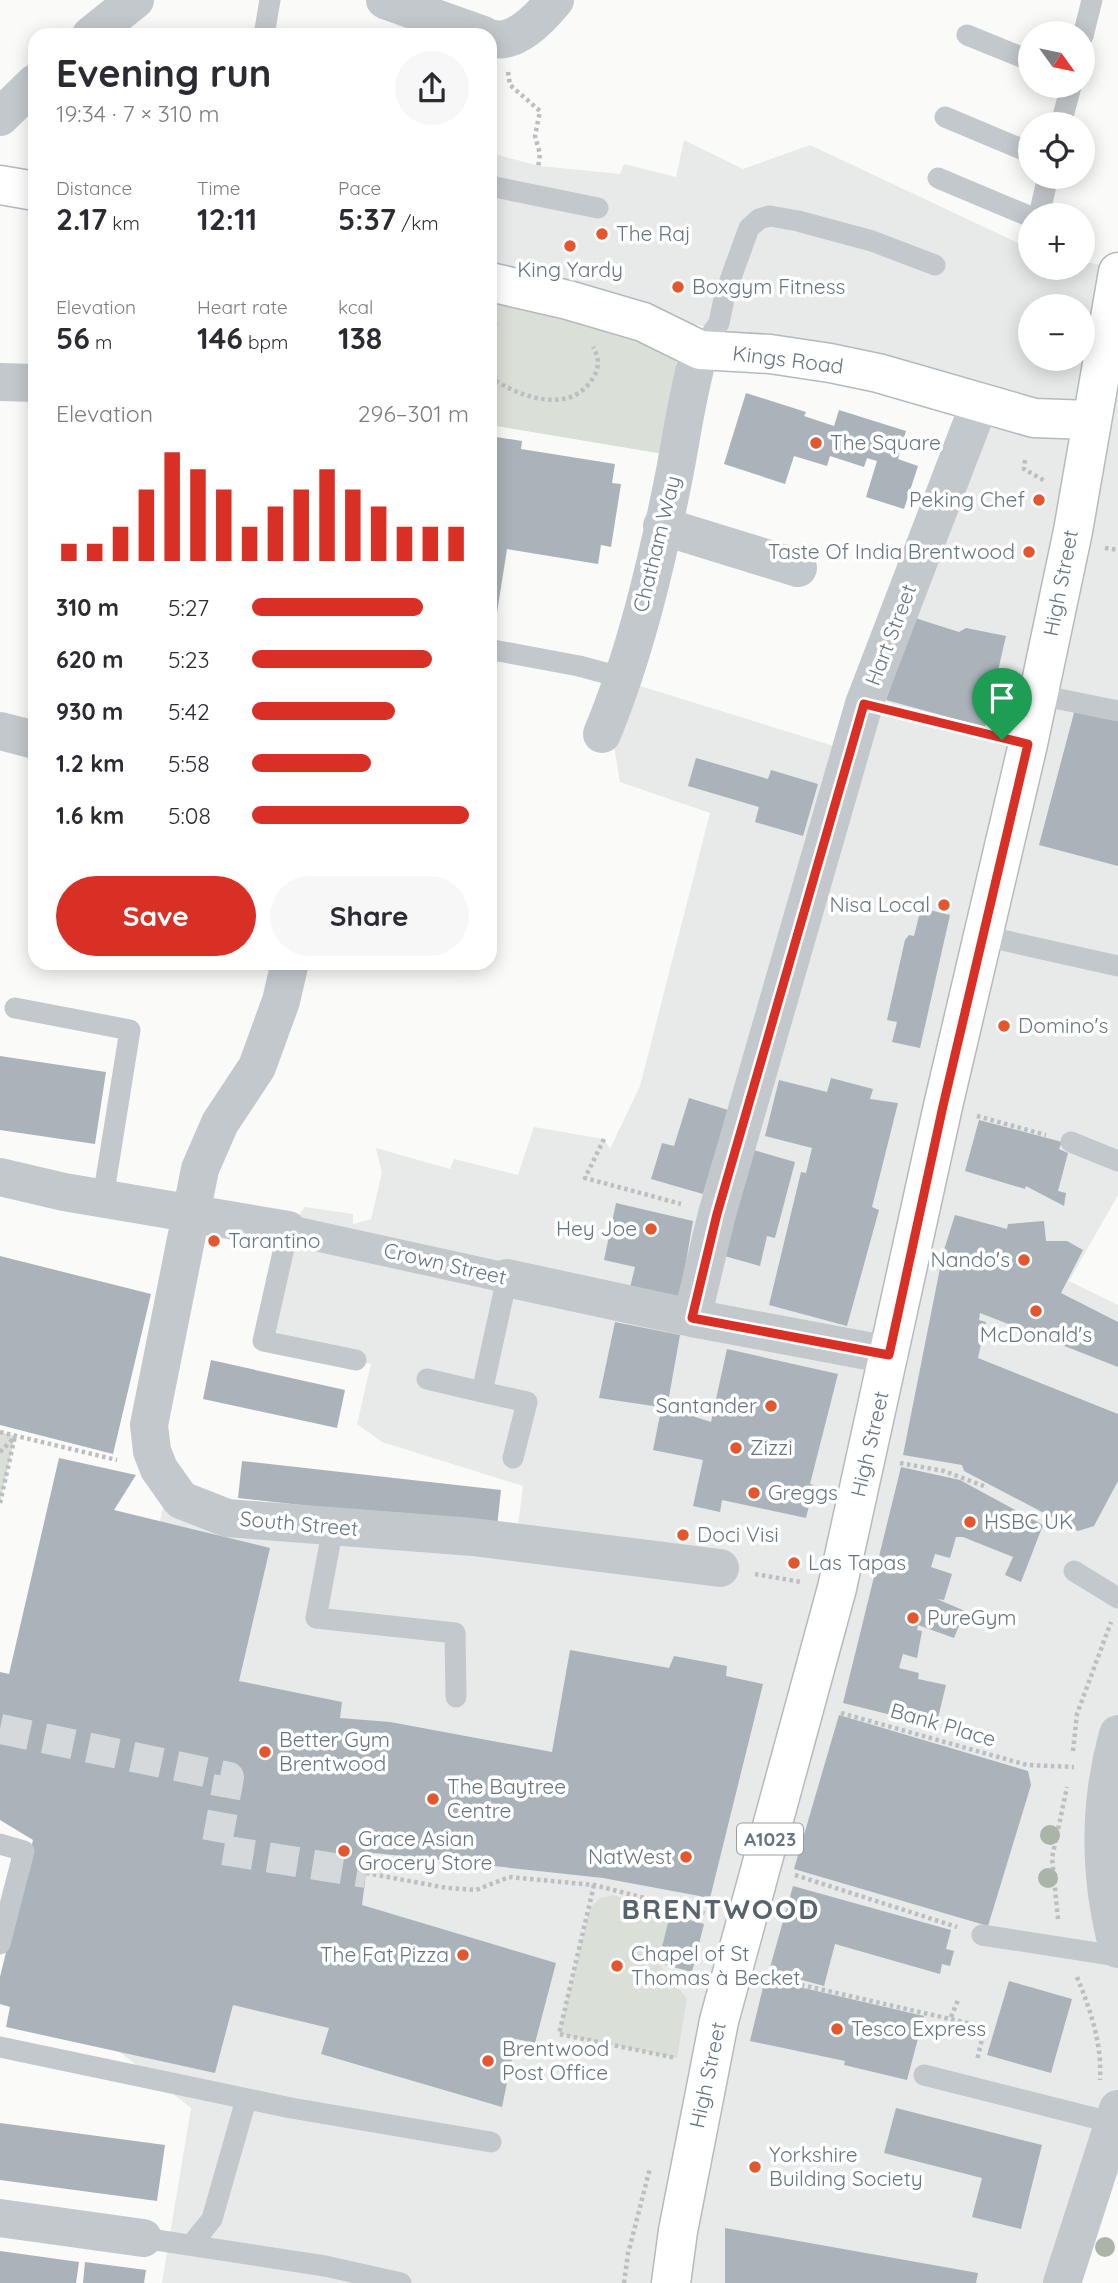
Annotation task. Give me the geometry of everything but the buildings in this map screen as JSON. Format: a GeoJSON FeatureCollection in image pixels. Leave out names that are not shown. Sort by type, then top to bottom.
{"type":"FeatureCollection","features":[{"type":"Feature","properties":{"kind":"main road"},"geometry":{"type":"LineString","coordinates":[[0,185],[28,190]]}},
{"type":"Feature","properties":{"kind":"main road","name":"High Street"},"geometry":{"type":"LineString","coordinates":[[671,2283],[695,2137],[732,1968],[837,1588],[943,1106],[1039,695],[1073,531],[1104,421],[1118,272]]}},
{"type":"Feature","properties":{"kind":"main road","name":"Kings Road"},"geometry":{"type":"LineString","coordinates":[[497,284],[568,300],[643,323],[700,350],[770,354],[830,363],[1034,418],[1104,421]]}},
{"type":"Feature","properties":{"kind":"street"},"geometry":{"type":"LineString","coordinates":[[100,28],[135,0]]}},
{"type":"Feature","properties":{"kind":"street"},"geometry":{"type":"LineString","coordinates":[[384,0],[463,28]]}},
{"type":"Feature","properties":{"kind":"street"},"geometry":{"type":"LineString","coordinates":[[497,37],[516,35],[542,15],[555,0]]}},
{"type":"Feature","properties":{"kind":"street"},"geometry":{"type":"LineString","coordinates":[[0,117],[28,90]]}},
{"type":"Feature","properties":{"kind":"street","name":"Chatham Way"},"geometry":{"type":"LineString","coordinates":[[602,734],[624,678],[662,526],[690,383],[700,350]]}},
{"type":"Feature","properties":{"kind":"street"},"geometry":{"type":"LineString","coordinates":[[0,382],[28,383]]}},
{"type":"Feature","properties":{"kind":"street","name":"Hart Street"},"geometry":{"type":"LineString","coordinates":[[692,1318],[717,1214],[864,704],[980,402]]}},
{"type":"Feature","properties":{"kind":"street"},"geometry":{"type":"LineString","coordinates":[[662,526],[798,568]]}},
{"type":"Feature","properties":{"kind":"street"},"geometry":{"type":"LineString","coordinates":[[0,731],[28,738]]}},
{"type":"Feature","properties":{"kind":"street","name":"South Street"},"geometry":{"type":"LineString","coordinates":[[288,970],[281,1001],[257,1067],[220,1124],[200,1169],[149,1425],[152,1451],[159,1469],[181,1500],[227,1518],[473,1537],[720,1568]]}},
{"type":"Feature","properties":{"kind":"street","name":"Crown Street"},"geometry":{"type":"LineString","coordinates":[[0,1177],[288,1230],[692,1318],[889,1355]]}},
{"type":"Feature","properties":{"kind":"street"},"geometry":{"type":"LineString","coordinates":[[1118,1734],[1108,1771],[1102,1835],[1108,1910],[1118,1949]]}},
{"type":"Feature","properties":{"kind":"street"},"geometry":{"type":"LineString","coordinates":[[1062,2283],[1116,2116]]}},
{"type":"Feature","properties":{"kind":"street"},"geometry":{"type":"LineString","coordinates":[[0,2218],[143,2238]]}},
{"type":"Feature","properties":{"kind":"lane"},"geometry":{"type":"LineString","coordinates":[[265,28],[270,0]]}},
{"type":"Feature","properties":{"kind":"lane"},"geometry":{"type":"LineString","coordinates":[[1087,21],[1092,0]]}},
{"type":"Feature","properties":{"kind":"lane"},"geometry":{"type":"LineString","coordinates":[[967,35],[1018,56]]}},
{"type":"Feature","properties":{"kind":"lane"},"geometry":{"type":"LineString","coordinates":[[945,117],[1018,148]]}},
{"type":"Feature","properties":{"kind":"lane"},"geometry":{"type":"LineString","coordinates":[[937,178],[1018,212]]}},
{"type":"Feature","properties":{"kind":"lane"},"geometry":{"type":"LineString","coordinates":[[497,187],[598,208]]}},
{"type":"Feature","properties":{"kind":"lane"},"geometry":{"type":"LineString","coordinates":[[700,350],[719,323],[725,295],[749,228],[759,219],[770,216],[797,221],[872,242],[935,265]]}},
{"type":"Feature","properties":{"kind":"lane"},"geometry":{"type":"LineString","coordinates":[[497,651],[579,666],[624,678]]}},
{"type":"Feature","properties":{"kind":"lane"},"geometry":{"type":"LineString","coordinates":[[1039,695],[1118,711]]}},
{"type":"Feature","properties":{"kind":"lane"},"geometry":{"type":"LineString","coordinates":[[984,936],[1118,966]]}},
{"type":"Feature","properties":{"kind":"lane"},"geometry":{"type":"LineString","coordinates":[[15,1008],[130,1030],[103,1198]]}},
{"type":"Feature","properties":{"kind":"lane"},"geometry":{"type":"LineString","coordinates":[[1071,1142],[1118,1161]]}},
{"type":"Feature","properties":{"kind":"lane"},"geometry":{"type":"LineString","coordinates":[[288,1230],[263,1341],[356,1360]]}},
{"type":"Feature","properties":{"kind":"lane"},"geometry":{"type":"LineString","coordinates":[[482,1392],[506,1278]]}},
{"type":"Feature","properties":{"kind":"lane"},"geometry":{"type":"LineString","coordinates":[[427,1379],[527,1402],[513,1458]]}},
{"type":"Feature","properties":{"kind":"lane"},"geometry":{"type":"LineString","coordinates":[[333,1527],[316,1618],[455,1633],[456,1697]]}},
{"type":"Feature","properties":{"kind":"lane"},"geometry":{"type":"LineString","coordinates":[[1074,1571],[1116,1606]]}},
{"type":"Feature","properties":{"kind":"lane"},"geometry":{"type":"LineString","coordinates":[[0,1844],[23,1851],[0,1944]]}},
{"type":"Feature","properties":{"kind":"lane"},"geometry":{"type":"LineString","coordinates":[[982,1935],[1118,1956]]}},
{"type":"Feature","properties":{"kind":"lane"},"geometry":{"type":"LineString","coordinates":[[0,2047],[246,2100],[491,2142]]}},
{"type":"Feature","properties":{"kind":"lane"},"geometry":{"type":"LineString","coordinates":[[924,2075],[1116,2116]]}},
{"type":"Feature","properties":{"kind":"lane"},"geometry":{"type":"LineString","coordinates":[[191,2245],[212,2219],[246,2100]]}},
{"type":"Feature","properties":{"kind":"lane"},"geometry":{"type":"LineString","coordinates":[[143,2238],[325,2266],[401,2283]]}},
{"type":"Feature","properties":{"kind":"path"},"geometry":{"type":"LineString","coordinates":[[497,53],[510,85],[540,111],[535,135],[540,154],[532,194]]}},
{"type":"Feature","properties":{"kind":"path"},"geometry":{"type":"LineString","coordinates":[[497,382],[508,390],[531,398],[568,399],[586,389],[596,374],[599,357],[568,300]]}},
{"type":"Feature","properties":{"kind":"path"},"geometry":{"type":"LineString","coordinates":[[864,704],[1028,744]]}},
{"type":"Feature","properties":{"kind":"path"},"geometry":{"type":"LineString","coordinates":[[988,1119],[1071,1142]]}},
{"type":"Feature","properties":{"kind":"path"},"geometry":{"type":"LineString","coordinates":[[604,1139],[585,1178],[717,1214]]}},
{"type":"Feature","properties":{"kind":"path"},"geometry":{"type":"LineString","coordinates":[[0,1432],[159,1469]]}},
{"type":"Feature","properties":{"kind":"path"},"geometry":{"type":"LineString","coordinates":[[0,1452],[15,1436]]}},
{"type":"Feature","properties":{"kind":"path"},"geometry":{"type":"LineString","coordinates":[[0,1503],[15,1436]]}},
{"type":"Feature","properties":{"kind":"path"},"geometry":{"type":"LineString","coordinates":[[902,1463],[944,1471],[984,1486]]}},
{"type":"Feature","properties":{"kind":"path"},"geometry":{"type":"LineString","coordinates":[[720,1568],[802,1582],[798,1595]]}},
{"type":"Feature","properties":{"kind":"path","name":"Bank Place"},"geometry":{"type":"LineString","coordinates":[[807,1704],[1027,1765],[1072,1767],[1077,1714],[1116,1606]]}},
{"type":"Feature","properties":{"kind":"path"},"geometry":{"type":"LineString","coordinates":[[785,1871],[982,1935]]}},
{"type":"Feature","properties":{"kind":"path"},"geometry":{"type":"LineString","coordinates":[[366,1872],[447,1888],[476,1890],[509,1877],[594,1885],[718,1916]]}},
{"type":"Feature","properties":{"kind":"path"},"geometry":{"type":"LineString","coordinates":[[594,1885],[559,2034],[684,2060]]}},
{"type":"Feature","properties":{"kind":"path"},"geometry":{"type":"LineString","coordinates":[[732,1968],[985,2027],[976,2062]]}},
{"type":"Feature","properties":{"kind":"path"},"geometry":{"type":"LineString","coordinates":[[951,2017],[958,2000]]}},
{"type":"Feature","properties":{"kind":"shaded area"},"geometry":{"type":"Polygon","coordinates":[[[684,140],[743,169],[810,145],[1018,243],[1018,280],[1095,280],[1095,264],[1118,270],[1118,1195],[1069,1281],[1118,1305],[1118,2109],[1062,2283],[162,2283],[191,2108],[53,2000],[166,1494],[516,1542],[523,1486],[382,1442],[357,1424],[371,1364],[263,1341],[276,1243],[305,1207],[353,1214],[353,1224],[371,1219],[382,1173],[376,1148],[450,1169],[454,1159],[518,1175],[534,1127],[604,1139],[610,1149],[640,1086],[710,813],[620,782],[614,746],[624,681],[850,751],[980,402],[830,363],[717,329],[497,283],[497,155],[540,166],[620,174],[624,164],[676,177],[684,140]]]}},
{"type":"Feature","properties":{"kind":"shaded area"},"geometry":{"type":"Polygon","coordinates":[[[497,284],[628,329],[676,360],[683,434],[681,457],[497,426],[497,284]]]}},
{"type":"Feature","properties":{"kind":"shaded area"},"geometry":{"type":"Polygon","coordinates":[[[0,1432],[15,1436],[0,1503],[0,1432]]]}},
{"type":"Feature","properties":{"kind":"shaded area"},"geometry":{"type":"Polygon","coordinates":[[[613,1895],[704,1924],[671,1916],[658,1963],[687,1999],[677,2058],[559,2034],[590,1908],[600,1898],[613,1895]]]}},
{"type":"Feature","properties":{"kind":"tunnel"},"geometry":{"type":"LineString","coordinates":[[0,1729],[229,1777],[216,1849],[366,1873]]}},
{"type":"Feature","properties":{"kind":"place","name":"The Raj"},"geometry":{"type":"Point","coordinates":[602,234]}},
{"type":"Feature","properties":{"kind":"place","name":"King Yardy"},"geometry":{"type":"Point","coordinates":[570,246]}},
{"type":"Feature","properties":{"kind":"place","name":"Boxgym Fitness"},"geometry":{"type":"Point","coordinates":[678,287]}},
{"type":"Feature","properties":{"kind":"place","name":"The Square"},"geometry":{"type":"Point","coordinates":[816,443]}},
{"type":"Feature","properties":{"kind":"place","name":"Peking Chef"},"geometry":{"type":"Point","coordinates":[1039,500]}},
{"type":"Feature","properties":{"kind":"place","name":"Taste Of India Brentwood"},"geometry":{"type":"Point","coordinates":[1029,552]}},
{"type":"Feature","properties":{"kind":"place","name":"Nisa Local"},"geometry":{"type":"Point","coordinates":[944,905]}},
{"type":"Feature","properties":{"kind":"place","name":"Domino's"},"geometry":{"type":"Point","coordinates":[1004,1026]}},
{"type":"Feature","properties":{"kind":"place","name":"Hey Joe"},"geometry":{"type":"Point","coordinates":[651,1229]}},
{"type":"Feature","properties":{"kind":"place","name":"Tarantino"},"geometry":{"type":"Point","coordinates":[214,1241]}},
{"type":"Feature","properties":{"kind":"place","name":"Nando's"},"geometry":{"type":"Point","coordinates":[1024,1260]}},
{"type":"Feature","properties":{"kind":"place","name":"McDonald's"},"geometry":{"type":"Point","coordinates":[1036,1311]}},
{"type":"Feature","properties":{"kind":"place","name":"Santander"},"geometry":{"type":"Point","coordinates":[771,1406]}},
{"type":"Feature","properties":{"kind":"place","name":"Zizzi"},"geometry":{"type":"Point","coordinates":[736,1448]}},
{"type":"Feature","properties":{"kind":"place","name":"Greggs"},"geometry":{"type":"Point","coordinates":[754,1493]}},
{"type":"Feature","properties":{"kind":"place","name":"HSBC UK"},"geometry":{"type":"Point","coordinates":[970,1522]}},
{"type":"Feature","properties":{"kind":"place","name":"Doci Visi"},"geometry":{"type":"Point","coordinates":[683,1535]}},
{"type":"Feature","properties":{"kind":"place","name":"Las Tapas"},"geometry":{"type":"Point","coordinates":[794,1563]}},
{"type":"Feature","properties":{"kind":"place","name":"PureGym"},"geometry":{"type":"Point","coordinates":[913,1618]}},
{"type":"Feature","properties":{"kind":"place","name":"Better Gym Brentwood"},"geometry":{"type":"Point","coordinates":[265,1752]}},
{"type":"Feature","properties":{"kind":"place","name":"The Baytree Centre"},"geometry":{"type":"Point","coordinates":[433,1799]}},
{"type":"Feature","properties":{"kind":"place","name":"Grace Asian Grocery Store"},"geometry":{"type":"Point","coordinates":[344,1851]}},
{"type":"Feature","properties":{"kind":"place","name":"NatWest"},"geometry":{"type":"Point","coordinates":[686,1857]}},
{"type":"Feature","properties":{"kind":"place","name":"The Fat Pizza"},"geometry":{"type":"Point","coordinates":[463,1955]}},
{"type":"Feature","properties":{"kind":"place","name":"Chapel of St Thomas à Becket"},"geometry":{"type":"Point","coordinates":[617,1966]}},
{"type":"Feature","properties":{"kind":"place","name":"Tesco Express"},"geometry":{"type":"Point","coordinates":[837,2029]}},
{"type":"Feature","properties":{"kind":"place","name":"Brentwood Post Office"},"geometry":{"type":"Point","coordinates":[488,2061]}},
{"type":"Feature","properties":{"kind":"place","name":"Yorkshire Building Society"},"geometry":{"type":"Point","coordinates":[755,2167]}},
{"type":"Feature","properties":{"kind":"district","name":"BRENTWOOD"},"geometry":{"type":"Point","coordinates":[721,1909]}},
{"type":"Feature","properties":{"kind":"route"},"geometry":{"type":"LineString","coordinates":[[864,704],[1002,740],[1028,744],[943,1106],[889,1355],[692,1318],[717,1214],[864,704]]}}]}
